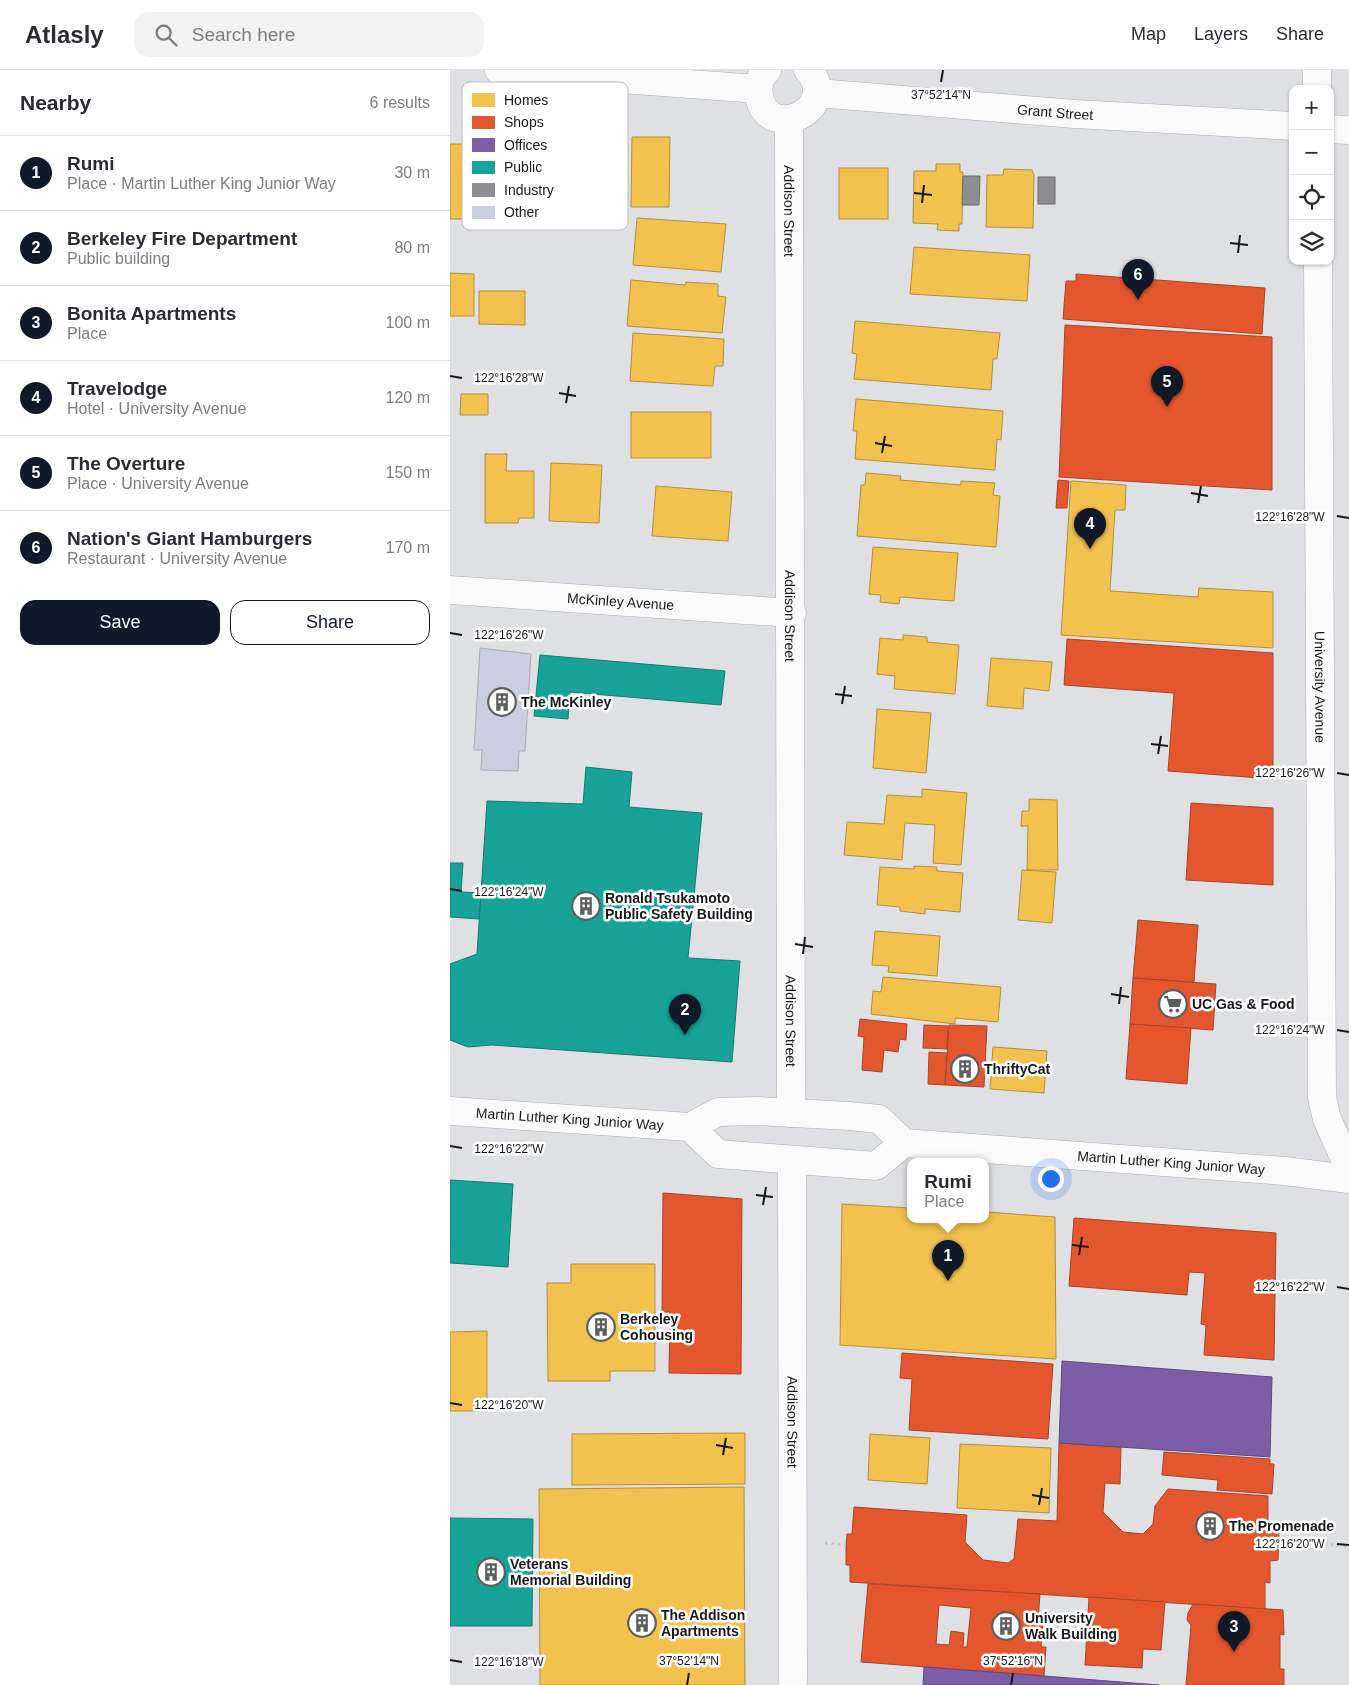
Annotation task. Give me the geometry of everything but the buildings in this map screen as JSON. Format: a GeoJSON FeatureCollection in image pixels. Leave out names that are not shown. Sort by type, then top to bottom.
{"type":"FeatureCollection","features":[{"type":"Feature","properties":{"kind":"street"},"geometry":{"type":"LineString","coordinates":[[499,70],[762,79],[763,107],[770,114],[789,120],[805,114],[811,108],[813,81]]}},
{"type":"Feature","properties":{"kind":"street"},"geometry":{"type":"LineString","coordinates":[[1317,70],[1317,85]]}},
{"type":"Feature","properties":{"kind":"street","name":"Grant Street"},"geometry":{"type":"LineString","coordinates":[[813,81],[1092,115],[1289,126]]}},
{"type":"Feature","properties":{"kind":"street","name":"Addison Street"},"geometry":{"type":"LineString","coordinates":[[789,120],[792,613],[791,1113]]}},
{"type":"Feature","properties":{"kind":"street"},"geometry":{"type":"LineString","coordinates":[[1334,129],[1349,130]]}},
{"type":"Feature","properties":{"kind":"street","name":"University Avenue"},"geometry":{"type":"LineString","coordinates":[[1318,265],[1322,1098],[1327,1119],[1349,1168]]}},
{"type":"Feature","properties":{"kind":"street","name":"McKinley Avenue"},"geometry":{"type":"LineString","coordinates":[[450,590],[792,613]]}},
{"type":"Feature","properties":{"kind":"street","name":"Martin Luther King Junior Way"},"geometry":{"type":"LineString","coordinates":[[450,1111],[690,1127]]}},
{"type":"Feature","properties":{"kind":"street"},"geometry":{"type":"LineString","coordinates":[[718,1112],[791,1113],[879,1119],[904,1143],[876,1166],[792,1160],[718,1154],[690,1127],[718,1112]]}},
{"type":"Feature","properties":{"kind":"street","name":"Martin Luther King Junior Way"},"geometry":{"type":"LineString","coordinates":[[904,1143],[1275,1170],[1349,1179]]}},
{"type":"Feature","properties":{"kind":"street","name":"Addison Street"},"geometry":{"type":"LineString","coordinates":[[792,1160],[793,1685]]}},
{"type":"Feature","properties":{"kind":"path"},"geometry":{"type":"LineString","coordinates":[[1278,1541],[1349,1546]]}},
{"type":"Feature","properties":{"kind":"place","name":"Nation's Giant Hamburgers"},"geometry":{"type":"Point","coordinates":[1138,300]}},
{"type":"Feature","properties":{"kind":"place","name":"The Overture"},"geometry":{"type":"Point","coordinates":[1167,407]}},
{"type":"Feature","properties":{"kind":"place","name":"Travelodge"},"geometry":{"type":"Point","coordinates":[1090,549]}},
{"type":"Feature","properties":{"kind":"place","name":"The McKinley"},"geometry":{"type":"Point","coordinates":[502,702]}},
{"type":"Feature","properties":{"kind":"place","name":"Ronald Tsukamoto Public Safety Building"},"geometry":{"type":"Point","coordinates":[586,906]}},
{"type":"Feature","properties":{"kind":"place","name":"UC Gas & Food"},"geometry":{"type":"Point","coordinates":[1173,1004]}},
{"type":"Feature","properties":{"kind":"place","name":"Berkeley Fire Department"},"geometry":{"type":"Point","coordinates":[685,1035]}},
{"type":"Feature","properties":{"kind":"place","name":"ThriftyCat"},"geometry":{"type":"Point","coordinates":[965,1069]}},
{"type":"Feature","properties":{"kind":"place","name":"Rumi"},"geometry":{"type":"Point","coordinates":[948,1281]}},
{"type":"Feature","properties":{"kind":"place","name":"Berkeley Cohousing"},"geometry":{"type":"Point","coordinates":[601,1327]}},
{"type":"Feature","properties":{"kind":"place","name":"The Promenade"},"geometry":{"type":"Point","coordinates":[1210,1526]}},
{"type":"Feature","properties":{"kind":"place","name":"Veterans Memorial Building"},"geometry":{"type":"Point","coordinates":[491,1572]}},
{"type":"Feature","properties":{"kind":"place","name":"The Addison Apartments"},"geometry":{"type":"Point","coordinates":[642,1623]}},
{"type":"Feature","properties":{"kind":"place","name":"University Walk Building"},"geometry":{"type":"Point","coordinates":[1006,1626]}},
{"type":"Feature","properties":{"kind":"place","name":"Bonita Apartments"},"geometry":{"type":"Point","coordinates":[1234,1652]}}]}
